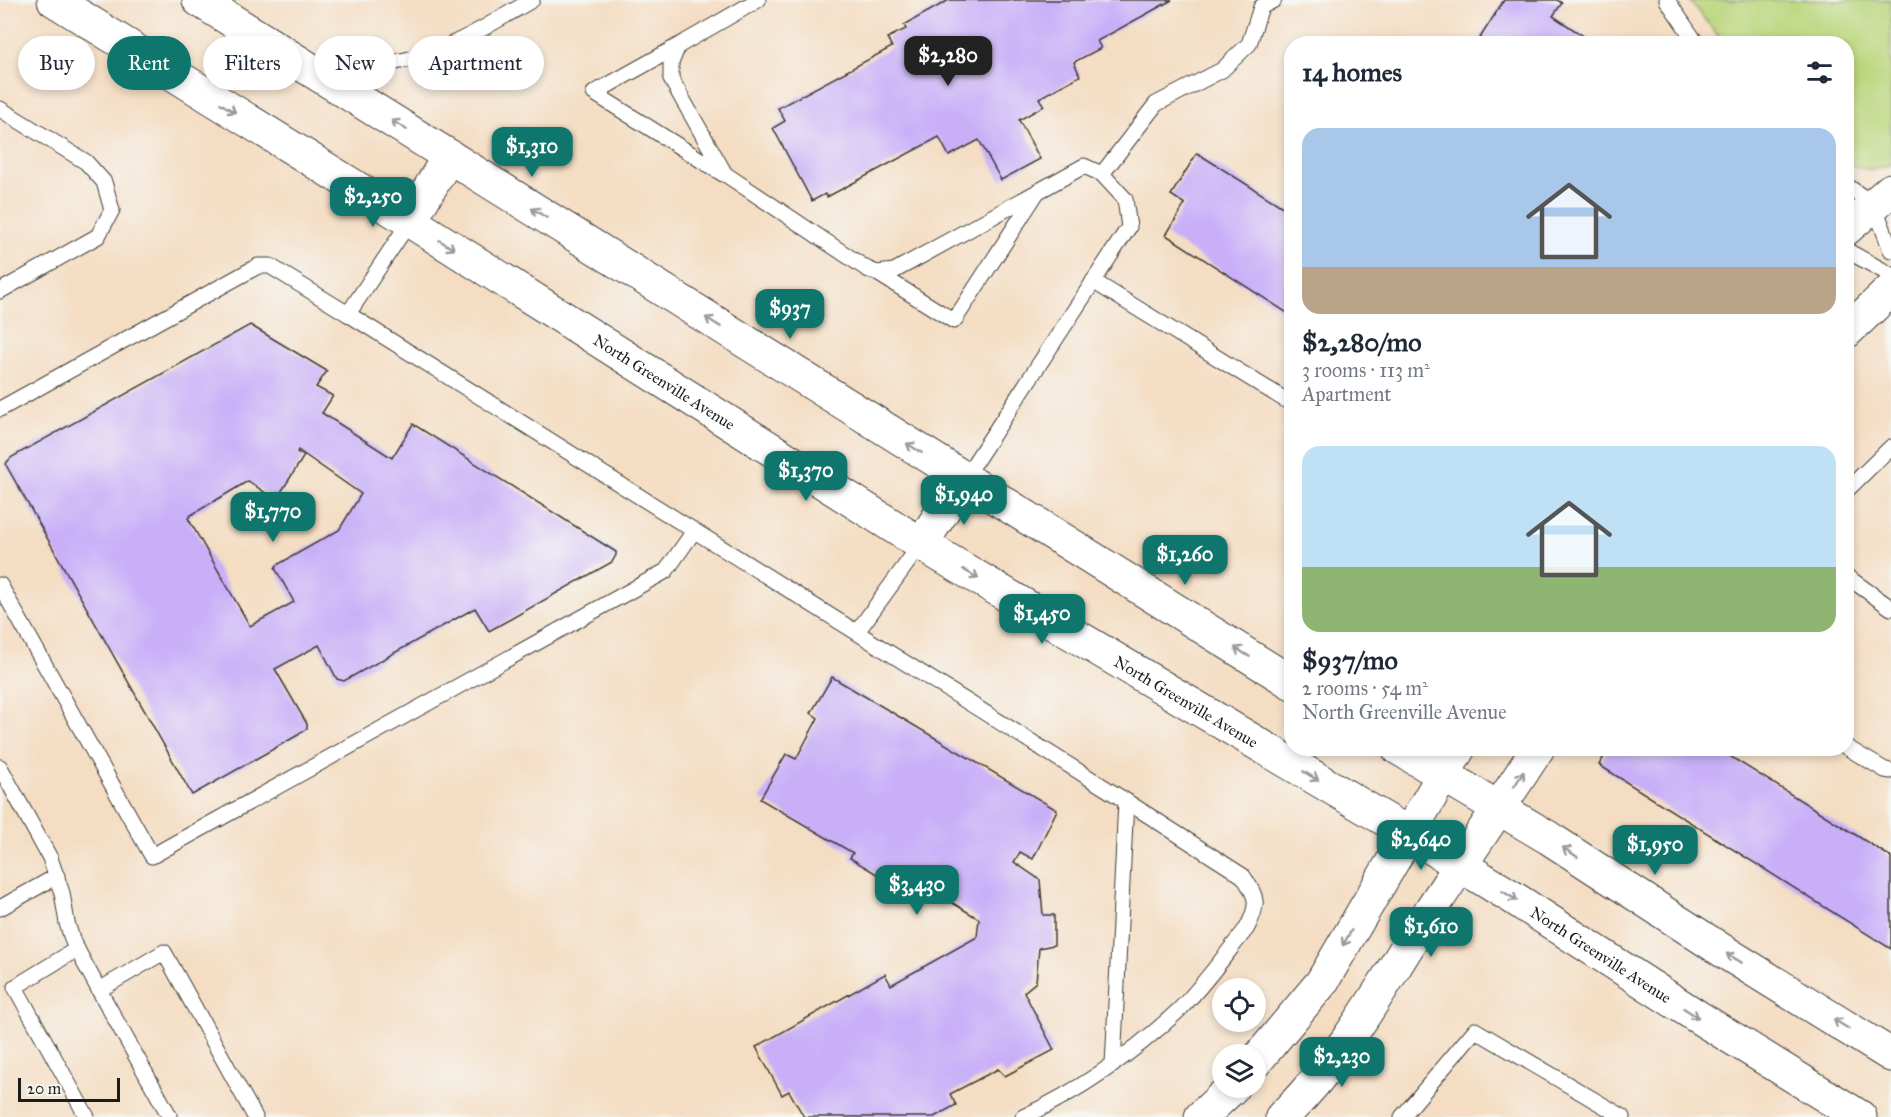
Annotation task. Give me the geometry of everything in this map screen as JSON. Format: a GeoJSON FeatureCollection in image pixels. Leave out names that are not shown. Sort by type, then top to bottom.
{"type":"FeatureCollection","features":[{"type":"Feature","properties":{"kind":"main road","name":"North Greenville Avenue"},"geometry":{"type":"LineString","coordinates":[[54,0],[410,221],[921,544],[1408,833],[1860,1117]]}},
{"type":"Feature","properties":{"kind":"main road"},"geometry":{"type":"LineString","coordinates":[[199,0],[314,71]]}},
{"type":"Feature","properties":{"kind":"main road"},"geometry":{"type":"LineString","coordinates":[[344,90],[1284,678]]}},
{"type":"Feature","properties":{"kind":"main road"},"geometry":{"type":"LineString","coordinates":[[410,221],[449,156]]}},
{"type":"Feature","properties":{"kind":"main road"},"geometry":{"type":"LineString","coordinates":[[1854,222],[1883,197]]}},
{"type":"Feature","properties":{"kind":"main road"},"geometry":{"type":"LineString","coordinates":[[1854,325],[1891,290]]}},
{"type":"Feature","properties":{"kind":"main road"},"geometry":{"type":"LineString","coordinates":[[921,544],[964,479]]}},
{"type":"Feature","properties":{"kind":"main road"},"geometry":{"type":"LineString","coordinates":[[1410,756],[1549,838],[1723,951],[1891,1054]]}},
{"type":"Feature","properties":{"kind":"main road"},"geometry":{"type":"LineString","coordinates":[[1266,1049],[1322,982],[1454,756]]}},
{"type":"Feature","properties":{"kind":"main road"},"geometry":{"type":"LineString","coordinates":[[1282,1117],[1346,1043],[1533,756]]}},
{"type":"Feature","properties":{"kind":"main road"},"geometry":{"type":"LineString","coordinates":[[1201,1117],[1221,1098]]}},
{"type":"Feature","properties":{"kind":"lane"},"geometry":{"type":"LineString","coordinates":[[396,61],[430,53],[532,0]]}},
{"type":"Feature","properties":{"kind":"lane"},"geometry":{"type":"LineString","coordinates":[[758,0],[594,93],[725,174],[867,269],[954,321],[1038,191]]}},
{"type":"Feature","properties":{"kind":"lane"},"geometry":{"type":"LineString","coordinates":[[1667,0],[1692,36]]}},
{"type":"Feature","properties":{"kind":"lane"},"geometry":{"type":"LineString","coordinates":[[1102,174],[1156,104],[1222,70],[1250,44],[1263,2]]}},
{"type":"Feature","properties":{"kind":"lane"},"geometry":{"type":"LineString","coordinates":[[678,46],[670,63],[672,80],[725,174]]}},
{"type":"Feature","properties":{"kind":"lane"},"geometry":{"type":"LineString","coordinates":[[0,110],[86,162],[104,182],[112,210],[98,236],[0,291]]}},
{"type":"Feature","properties":{"kind":"lane"},"geometry":{"type":"LineString","coordinates":[[877,273],[894,271],[1084,166],[1102,174],[1125,199],[1129,227],[964,479]]}},
{"type":"Feature","properties":{"kind":"lane"},"geometry":{"type":"LineString","coordinates":[[1854,188],[1883,197],[1891,250]]}},
{"type":"Feature","properties":{"kind":"lane"},"geometry":{"type":"LineString","coordinates":[[348,314],[410,221]]}},
{"type":"Feature","properties":{"kind":"lane"},"geometry":{"type":"LineString","coordinates":[[1854,254],[1891,275]]}},
{"type":"Feature","properties":{"kind":"lane"},"geometry":{"type":"LineString","coordinates":[[0,410],[258,266],[270,266],[1244,876],[1255,893],[1255,913],[1247,928],[1180,1008],[1113,1065],[1046,1106],[1023,1117]]}},
{"type":"Feature","properties":{"kind":"lane"},"geometry":{"type":"LineString","coordinates":[[1093,281],[1284,399]]}},
{"type":"Feature","properties":{"kind":"lane"},"geometry":{"type":"LineString","coordinates":[[1854,483],[1891,447]]}},
{"type":"Feature","properties":{"kind":"lane"},"geometry":{"type":"LineString","coordinates":[[0,585],[152,856],[666,571],[694,531]]}},
{"type":"Feature","properties":{"kind":"lane"},"geometry":{"type":"LineString","coordinates":[[857,632],[921,544]]}},
{"type":"Feature","properties":{"kind":"lane"},"geometry":{"type":"LineString","coordinates":[[1854,582],[1891,608]]}},
{"type":"Feature","properties":{"kind":"lane"},"geometry":{"type":"LineString","coordinates":[[1854,752],[1885,770],[1891,771]]}},
{"type":"Feature","properties":{"kind":"lane"},"geometry":{"type":"LineString","coordinates":[[0,767],[50,858],[62,893],[67,923],[77,949],[170,1117]]}},
{"type":"Feature","properties":{"kind":"lane"},"geometry":{"type":"LineString","coordinates":[[1113,1065],[1126,801]]}},
{"type":"Feature","properties":{"kind":"lane"},"geometry":{"type":"LineString","coordinates":[[0,908],[57,876]]}},
{"type":"Feature","properties":{"kind":"lane"},"geometry":{"type":"LineString","coordinates":[[77,949],[15,987],[87,1117]]}},
{"type":"Feature","properties":{"kind":"lane"},"geometry":{"type":"LineString","coordinates":[[99,990],[164,952],[255,1117]]}},
{"type":"Feature","properties":{"kind":"lane"},"geometry":{"type":"LineString","coordinates":[[1402,1117],[1475,1030],[1623,1117]]}},
{"type":"Feature","properties":{"kind":"green space"},"geometry":{"type":"Polygon","coordinates":[[[1689,0],[1891,0],[1891,164],[1869,169],[1854,166],[1854,36],[1718,36],[1689,0]]]}},
{"type":"Feature","properties":{"kind":"building"},"geometry":{"type":"Polygon","coordinates":[[[949,0],[1172,0],[1097,41],[1101,48],[1074,62],[1080,76],[1039,98],[1044,106],[1019,120],[1040,159],[1001,180],[979,140],[949,156],[939,137],[827,197],[825,194],[812,201],[773,128],[785,121],[778,108],[892,47],[887,38],[906,29],[904,25],[949,0]]]}},
{"type":"Feature","properties":{"kind":"building"},"geometry":{"type":"Polygon","coordinates":[[[1504,0],[1557,0],[1562,3],[1553,16],[1583,36],[1481,36],[1504,0]]]}},
{"type":"Feature","properties":{"kind":"building"},"geometry":{"type":"Polygon","coordinates":[[[1197,153],[1284,208],[1284,311],[1166,235],[1185,204],[1171,195],[1197,153]]]}},
{"type":"Feature","properties":{"kind":"building"},"geometry":{"type":"Polygon","coordinates":[[[250,325],[327,371],[316,387],[333,396],[322,413],[392,458],[413,424],[616,552],[616,555],[612,562],[489,631],[475,608],[344,681],[337,679],[319,645],[275,669],[307,724],[307,728],[192,795],[6,465],[12,457],[250,325]],[[298,450],[297,452],[304,456],[276,500],[248,481],[188,518],[250,626],[294,602],[275,568],[277,565],[339,530],[361,494],[298,450]]]}},
{"type":"Feature","properties":{"kind":"building"},"geometry":{"type":"Polygon","coordinates":[[[832,677],[1057,810],[1033,859],[1020,852],[1014,862],[1040,880],[1043,915],[1054,915],[1054,945],[1039,948],[1036,982],[1024,992],[1054,1050],[1005,1076],[998,1069],[950,1094],[956,1105],[934,1117],[804,1117],[789,1091],[782,1095],[756,1047],[885,974],[891,985],[977,937],[979,919],[892,866],[885,879],[850,858],[853,853],[760,799],[786,754],[796,759],[818,718],[811,713],[832,677]]]}},
{"type":"Feature","properties":{"kind":"building"},"geometry":{"type":"Polygon","coordinates":[[[1604,756],[1730,756],[1891,857],[1891,949],[1599,765],[1604,756]]]}}]}
